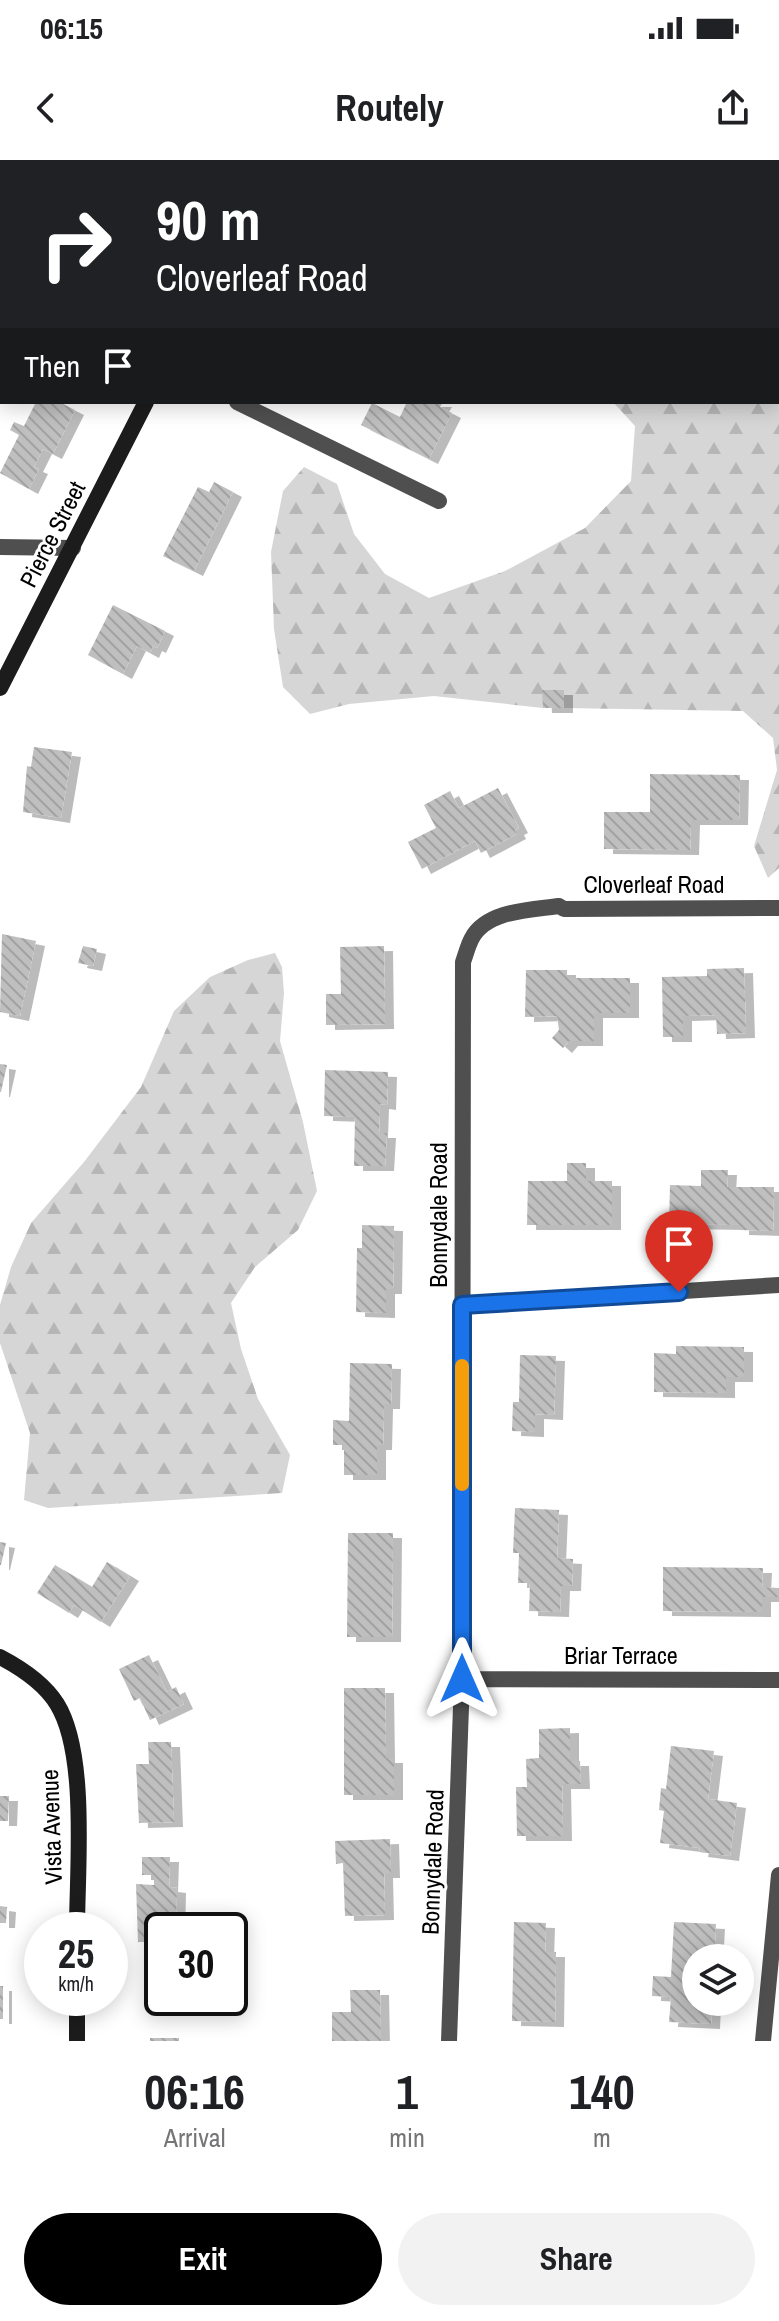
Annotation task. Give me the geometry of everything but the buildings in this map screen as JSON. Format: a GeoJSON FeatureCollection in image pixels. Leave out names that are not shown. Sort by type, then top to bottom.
{"type":"FeatureCollection","features":[{"type":"Feature","properties":{"kind":"street","name":"Pierce Street"},"geometry":{"type":"LineString","coordinates":[[0,688],[145,404]]}},
{"type":"Feature","properties":{"kind":"street"},"geometry":{"type":"LineString","coordinates":[[241,404],[439,501]]}},
{"type":"Feature","properties":{"kind":"street"},"geometry":{"type":"LineString","coordinates":[[0,547],[73,548]]}},
{"type":"Feature","properties":{"kind":"street","name":"Cloverleaf Road"},"geometry":{"type":"LineString","coordinates":[[530,910],[559,906],[564,909],[779,908]]}},
{"type":"Feature","properties":{"kind":"street","name":"Bonnydale Road"},"geometry":{"type":"LineString","coordinates":[[449,2041],[462,1679],[463,962],[479,929],[502,916],[530,910]]}},
{"type":"Feature","properties":{"kind":"street"},"geometry":{"type":"LineString","coordinates":[[462,1305],[779,1285]]}},
{"type":"Feature","properties":{"kind":"street","name":"Vista Avenue"},"geometry":{"type":"LineString","coordinates":[[0,1657],[19,1667],[47,1691],[58,1705],[69,1732],[77,1776],[77,1912]]}},
{"type":"Feature","properties":{"kind":"street","name":"Briar Terrace"},"geometry":{"type":"LineString","coordinates":[[462,1679],[779,1680]]}},
{"type":"Feature","properties":{"kind":"street"},"geometry":{"type":"LineString","coordinates":[[763,2041],[779,1875]]}},
{"type":"Feature","properties":{"kind":"street"},"geometry":{"type":"LineString","coordinates":[[77,2016],[77,2041]]}},
{"type":"Feature","properties":{"kind":"green space"},"geometry":{"type":"Polygon","coordinates":[[[615,404],[779,404],[779,868],[768,878],[754,846],[777,770],[773,738],[743,711],[564,708],[564,691],[543,690],[543,708],[434,696],[349,704],[310,714],[283,687],[274,629],[271,552],[283,491],[304,467],[337,484],[354,534],[385,574],[429,598],[505,571],[585,528],[631,481],[635,426],[615,404]]]}},
{"type":"Feature","properties":{"kind":"green space"},"geometry":{"type":"Polygon","coordinates":[[[275,953],[282,967],[284,993],[280,1041],[303,1122],[317,1191],[298,1230],[255,1267],[231,1303],[241,1349],[258,1399],[290,1455],[282,1493],[48,1508],[24,1500],[30,1433],[0,1343],[0,1305],[11,1267],[31,1223],[84,1162],[141,1087],[174,1011],[210,977],[248,960],[275,953]]]}},
{"type":"Feature","properties":{"kind":"slow traffic"},"geometry":{"type":"LineString","coordinates":[[462,1366],[462,1484]]}},
{"type":"Feature","properties":{"kind":"route"},"geometry":{"type":"LineString","coordinates":[[462,1679],[462,1305],[679,1292]]}}]}
